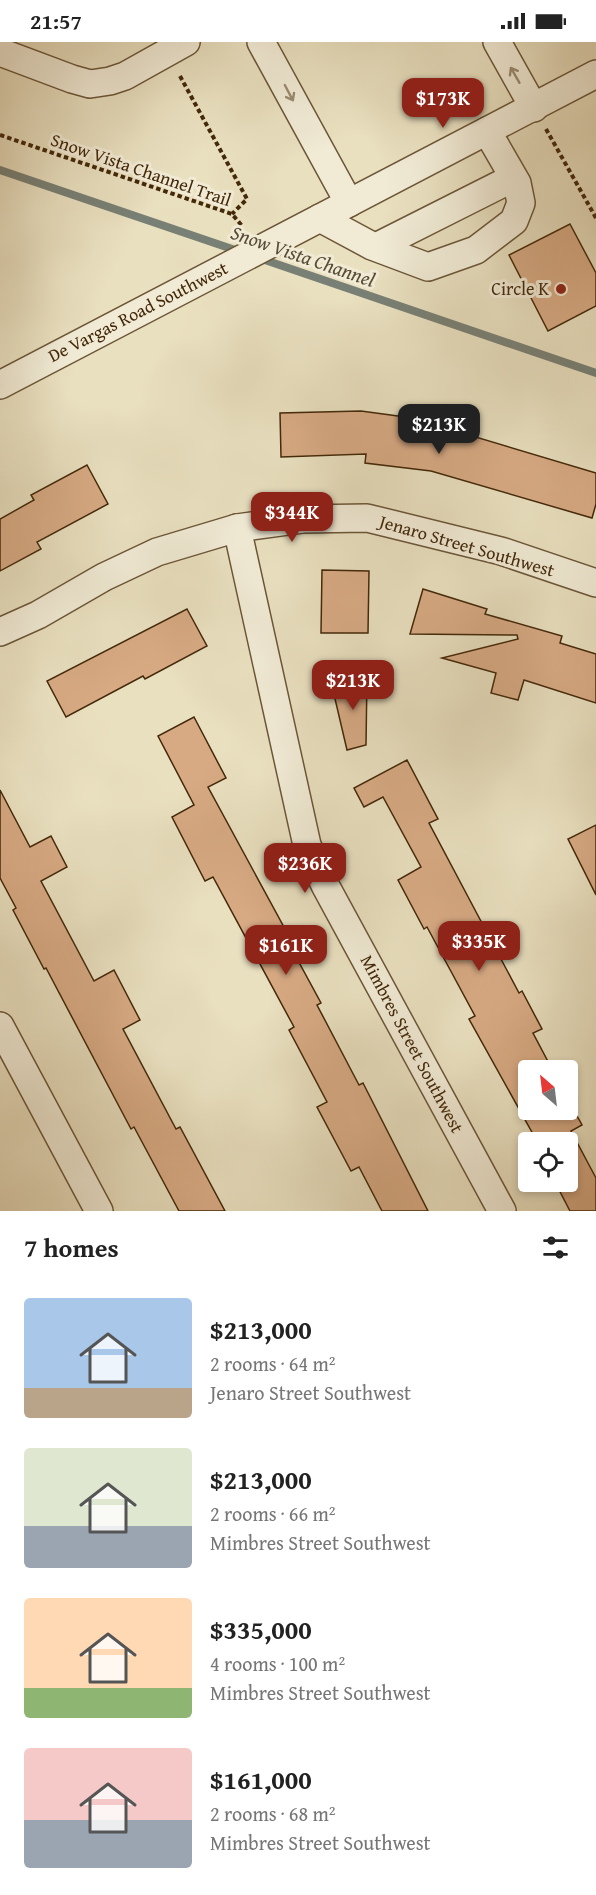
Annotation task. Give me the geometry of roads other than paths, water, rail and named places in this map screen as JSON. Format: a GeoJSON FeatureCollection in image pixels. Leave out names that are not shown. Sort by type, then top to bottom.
{"type":"FeatureCollection","features":[{"type":"Feature","properties":{"kind":"street"},"geometry":{"type":"LineString","coordinates":[[261,42],[349,203]]}},
{"type":"Feature","properties":{"kind":"street"},"geometry":{"type":"LineString","coordinates":[[497,42],[534,108]]}},
{"type":"Feature","properties":{"kind":"street"},"geometry":{"type":"LineString","coordinates":[[0,52],[90,84],[125,76],[177,47]]}},
{"type":"Feature","properties":{"kind":"street","name":"De Vargas Road Southwest"},"geometry":{"type":"LineString","coordinates":[[0,385],[596,74]]}},
{"type":"Feature","properties":{"kind":"street"},"geometry":{"type":"LineString","coordinates":[[315,221],[376,248],[428,267],[476,250],[514,220],[521,202],[517,183],[488,131]]}},
{"type":"Feature","properties":{"kind":"street"},"geometry":{"type":"LineString","coordinates":[[376,248],[513,178]]}},
{"type":"Feature","properties":{"kind":"street","name":"Jenaro Street Southwest"},"geometry":{"type":"LineString","coordinates":[[0,632],[38,615],[104,577],[157,552],[237,528],[303,519],[366,518],[501,551],[596,583]]}},
{"type":"Feature","properties":{"kind":"street","name":"Mimbres Street Southwest"},"geometry":{"type":"LineString","coordinates":[[237,528],[307,845],[325,885],[502,1211]]}},
{"type":"Feature","properties":{"kind":"street"},"geometry":{"type":"LineString","coordinates":[[0,1026],[99,1211]]}},
{"type":"Feature","properties":{"kind":"waterway","name":"Snow Vista Channel"},"geometry":{"type":"LineString","coordinates":[[0,170],[241,252]]}},
{"type":"Feature","properties":{"kind":"waterway","name":"Snow Vista Channel"},"geometry":{"type":"LineString","coordinates":[[259,258],[596,373]]}},
{"type":"Feature","properties":{"kind":"place","name":"Circle K"},"geometry":{"type":"Point","coordinates":[561,289]}}]}
